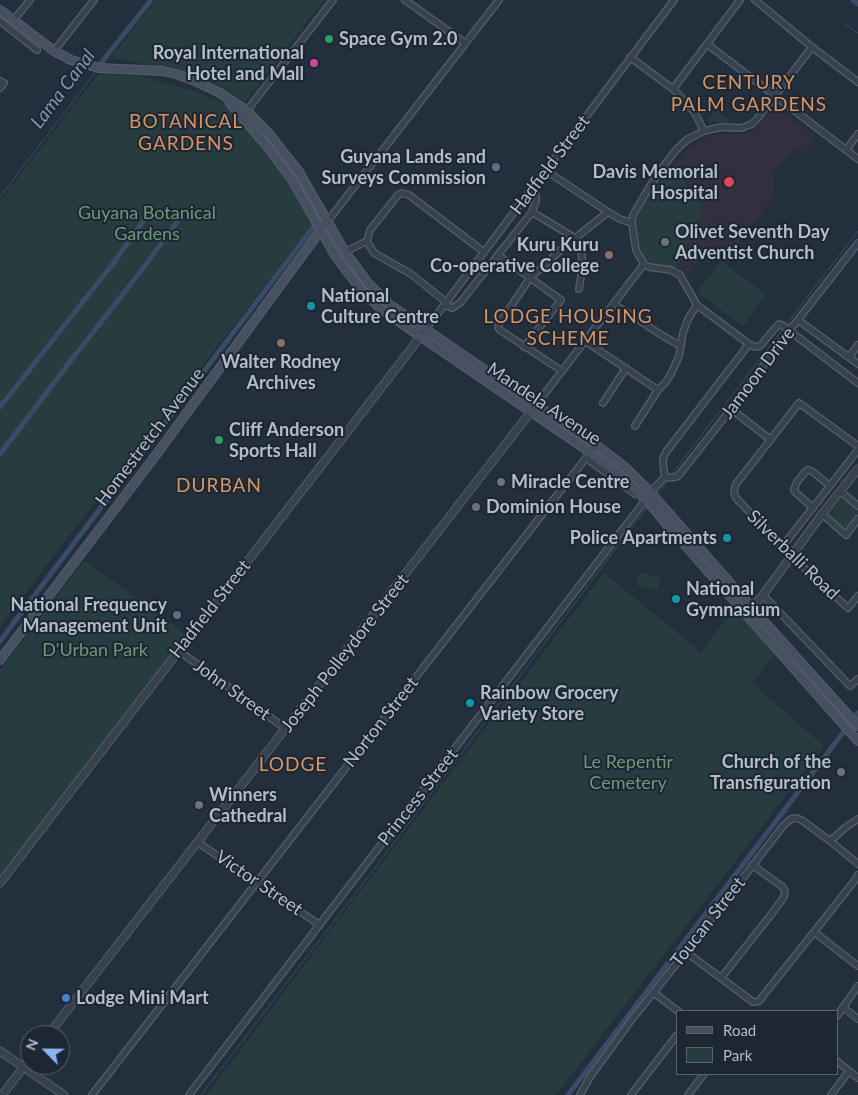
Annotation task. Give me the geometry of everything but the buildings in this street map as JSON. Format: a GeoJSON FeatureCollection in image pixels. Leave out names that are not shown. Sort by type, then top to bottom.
{"type":"FeatureCollection","features":[{"type":"Feature","properties":{"kind":"main road","name":"Mandela Avenue"},"geometry":{"type":"LineString","coordinates":[[0,10],[68,59],[88,66],[108,69],[163,71],[193,80],[220,93],[271,136],[299,172],[345,252],[368,283],[389,304],[596,444],[626,468],[650,499],[749,610],[855,722]]}},
{"type":"Feature","properties":{"kind":"main road","name":"Mandela Avenue"},"geometry":{"type":"LineString","coordinates":[[245,114],[293,181],[336,257],[361,290],[382,310],[530,412],[588,455],[620,475],[650,499]]}},
{"type":"Feature","properties":{"kind":"main road","name":"Homestretch Avenue"},"geometry":{"type":"LineString","coordinates":[[0,660],[156,455],[327,222]]}},
{"type":"Feature","properties":{"kind":"main road","name":"Mandela Avenue"},"geometry":{"type":"LineString","coordinates":[[749,610],[858,741]]}},
{"type":"Feature","properties":{"kind":"street"},"geometry":{"type":"LineString","coordinates":[[13,21],[30,0]]}},
{"type":"Feature","properties":{"kind":"street"},"geometry":{"type":"LineString","coordinates":[[54,50],[94,0]]}},
{"type":"Feature","properties":{"kind":"street"},"geometry":{"type":"LineString","coordinates":[[245,114],[333,0]]}},
{"type":"Feature","properties":{"kind":"street"},"geometry":{"type":"LineString","coordinates":[[405,0],[465,43]]}},
{"type":"Feature","properties":{"kind":"street"},"geometry":{"type":"LineString","coordinates":[[327,222],[498,0]]}},
{"type":"Feature","properties":{"kind":"street","name":"Hadfield Street"},"geometry":{"type":"LineString","coordinates":[[0,883],[421,336],[674,0]]}},
{"type":"Feature","properties":{"kind":"street"},"geometry":{"type":"LineString","coordinates":[[673,89],[740,0]]}},
{"type":"Feature","properties":{"kind":"street"},"geometry":{"type":"LineString","coordinates":[[755,0],[858,82]]}},
{"type":"Feature","properties":{"kind":"street"},"geometry":{"type":"LineString","coordinates":[[0,20],[37,50]]}},
{"type":"Feature","properties":{"kind":"street"},"geometry":{"type":"LineString","coordinates":[[707,44],[858,159]]}},
{"type":"Feature","properties":{"kind":"street"},"geometry":{"type":"LineString","coordinates":[[812,47],[752,124],[741,128],[722,127],[704,131],[688,139],[677,149],[650,186],[633,215],[632,223],[636,250],[644,264],[649,267],[671,270],[680,275],[697,305],[749,344],[755,347],[760,346],[779,324],[858,383]]}},
{"type":"Feature","properties":{"kind":"street"},"geometry":{"type":"LineString","coordinates":[[630,57],[673,89],[695,113],[704,131]]}},
{"type":"Feature","properties":{"kind":"street"},"geometry":{"type":"LineString","coordinates":[[846,150],[858,134]]}},
{"type":"Feature","properties":{"kind":"street"},"geometry":{"type":"LineString","coordinates":[[545,170],[608,212],[632,223]]}},
{"type":"Feature","properties":{"kind":"street"},"geometry":{"type":"LineString","coordinates":[[484,252],[408,195],[402,193],[398,195],[370,230],[367,241],[374,253],[411,274],[452,308],[460,304],[532,212],[536,201],[534,186]]}},
{"type":"Feature","properties":{"kind":"street"},"geometry":{"type":"LineString","coordinates":[[532,212],[575,238],[580,247],[582,257],[579,289]]}},
{"type":"Feature","properties":{"kind":"street"},"geometry":{"type":"LineString","coordinates":[[562,372],[500,330],[498,326],[530,278],[608,212]]}},
{"type":"Feature","properties":{"kind":"street"},"geometry":{"type":"LineString","coordinates":[[345,252],[367,241]]}},
{"type":"Feature","properties":{"kind":"street","name":"Jamoon Drive"},"geometry":{"type":"LineString","coordinates":[[666,478],[679,475],[731,408],[786,328],[798,320],[858,243]]}},
{"type":"Feature","properties":{"kind":"street"},"geometry":{"type":"LineString","coordinates":[[852,252],[858,256]]}},
{"type":"Feature","properties":{"kind":"street"},"geometry":{"type":"LineString","coordinates":[[498,255],[561,300],[524,347]]}},
{"type":"Feature","properties":{"kind":"street"},"geometry":{"type":"LineString","coordinates":[[536,405],[644,264]]}},
{"type":"Feature","properties":{"kind":"street"},"geometry":{"type":"LineString","coordinates":[[614,304],[681,346]]}},
{"type":"Feature","properties":{"kind":"street"},"geometry":{"type":"LineString","coordinates":[[635,426],[658,390],[671,374],[681,346],[683,333],[697,305]]}},
{"type":"Feature","properties":{"kind":"street"},"geometry":{"type":"LineString","coordinates":[[798,320],[858,364]]}},
{"type":"Feature","properties":{"kind":"street"},"geometry":{"type":"LineString","coordinates":[[585,341],[658,390]]}},
{"type":"Feature","properties":{"kind":"street"},"geometry":{"type":"LineString","coordinates":[[650,499],[661,481],[666,478],[663,459],[666,452],[749,344]]}},
{"type":"Feature","properties":{"kind":"street"},"geometry":{"type":"LineString","coordinates":[[849,357],[858,345]]}},
{"type":"Feature","properties":{"kind":"street"},"geometry":{"type":"LineString","coordinates":[[603,403],[626,368]]}},
{"type":"Feature","properties":{"kind":"street"},"geometry":{"type":"LineString","coordinates":[[731,408],[771,440],[799,403],[858,448],[782,547]]}},
{"type":"Feature","properties":{"kind":"street","name":"Joseph Polleydore Street"},"geometry":{"type":"LineString","coordinates":[[56,1025],[536,405]]}},
{"type":"Feature","properties":{"kind":"street","name":"Silverballi Road"},"geometry":{"type":"LineString","coordinates":[[771,440],[734,488],[734,493],[738,500],[782,547],[848,608],[858,596]]}},
{"type":"Feature","properties":{"kind":"street","name":"Norton Street"},"geometry":{"type":"LineString","coordinates":[[92,1095],[596,444]]}},
{"type":"Feature","properties":{"kind":"street"},"geometry":{"type":"LineString","coordinates":[[749,610],[763,595],[822,514],[858,469]]}},
{"type":"Feature","properties":{"kind":"street"},"geometry":{"type":"LineString","coordinates":[[813,508],[794,490],[806,470],[811,471],[830,486]]}},
{"type":"Feature","properties":{"kind":"street"},"geometry":{"type":"LineString","coordinates":[[840,491],[858,506]]}},
{"type":"Feature","properties":{"kind":"street","name":"Princess Street"},"geometry":{"type":"LineString","coordinates":[[189,1095],[650,499]]}},
{"type":"Feature","properties":{"kind":"street"},"geometry":{"type":"LineString","coordinates":[[822,514],[846,535],[858,519]]}},
{"type":"Feature","properties":{"kind":"street"},"geometry":{"type":"LineString","coordinates":[[763,595],[850,686],[858,679]]}},
{"type":"Feature","properties":{"kind":"street","name":"John Street"},"geometry":{"type":"LineString","coordinates":[[178,651],[286,729]]}},
{"type":"Feature","properties":{"kind":"street","name":"Toucan Street"},"geometry":{"type":"LineString","coordinates":[[580,1095],[590,1077],[633,1018],[783,826],[791,819],[797,818],[830,841]]}},
{"type":"Feature","properties":{"kind":"street"},"geometry":{"type":"LineString","coordinates":[[858,818],[830,841],[858,864]]}},
{"type":"Feature","properties":{"kind":"street","name":"Victor Street"},"geometry":{"type":"LineString","coordinates":[[198,842],[320,925]]}},
{"type":"Feature","properties":{"kind":"street"},"geometry":{"type":"LineString","coordinates":[[721,978],[784,897],[784,887],[752,865]]}},
{"type":"Feature","properties":{"kind":"street"},"geometry":{"type":"LineString","coordinates":[[686,952],[753,1002],[759,1001],[858,875]]}},
{"type":"Feature","properties":{"kind":"street"},"geometry":{"type":"LineString","coordinates":[[814,932],[858,966]]}},
{"type":"Feature","properties":{"kind":"street"},"geometry":{"type":"LineString","coordinates":[[838,1014],[858,986]]}},
{"type":"Feature","properties":{"kind":"street"},"geometry":{"type":"LineString","coordinates":[[654,992],[677,1010]]}},
{"type":"Feature","properties":{"kind":"street"},"geometry":{"type":"LineString","coordinates":[[843,1007],[858,1019]]}},
{"type":"Feature","properties":{"kind":"street"},"geometry":{"type":"LineString","coordinates":[[631,1095],[676,1036]]}},
{"type":"Feature","properties":{"kind":"street"},"geometry":{"type":"LineString","coordinates":[[0,1051],[20,1064]]}},
{"type":"Feature","properties":{"kind":"street"},"geometry":{"type":"LineString","coordinates":[[838,1062],[858,1078]]}},
{"type":"Feature","properties":{"kind":"street"},"geometry":{"type":"LineString","coordinates":[[832,1095],[849,1071]]}},
{"type":"Feature","properties":{"kind":"street"},"geometry":{"type":"LineString","coordinates":[[2,1095],[20,1072]]}},
{"type":"Feature","properties":{"kind":"street"},"geometry":{"type":"LineString","coordinates":[[35,1075],[64,1095]]}},
{"type":"Feature","properties":{"kind":"street"},"geometry":{"type":"LineString","coordinates":[[688,1095],[703,1075]]}},
{"type":"Feature","properties":{"kind":"shaded area","name":"Davis Memorial Hospital"},"geometry":{"type":"Polygon","coordinates":[[[775,105],[816,137],[802,155],[794,148],[773,173],[775,195],[736,246],[715,250],[694,267],[689,277],[677,268],[701,216],[700,200],[671,167],[690,147],[706,137],[719,134],[749,133],[757,127],[775,105]]]}},
{"type":"Feature","properties":{"kind":"green space"},"geometry":{"type":"Polygon","coordinates":[[[156,0],[324,0],[245,102],[208,78],[163,67],[110,58],[156,0]]]}},
{"type":"Feature","properties":{"kind":"green space","name":"Guyana Botanical Gardens"},"geometry":{"type":"Polygon","coordinates":[[[98,74],[139,76],[194,91],[225,104],[254,135],[287,178],[313,224],[68,537],[0,627],[0,201],[98,74]]]}},
{"type":"Feature","properties":{"kind":"green space"},"geometry":{"type":"Polygon","coordinates":[[[717,110],[730,120],[729,122],[709,122],[708,120],[717,110]]]}},
{"type":"Feature","properties":{"kind":"green space"},"geometry":{"type":"Polygon","coordinates":[[[671,167],[700,200],[702,207],[701,215],[677,268],[655,264],[646,259],[641,250],[637,235],[638,217],[647,199],[671,167]]]}},
{"type":"Feature","properties":{"kind":"green space"},"geometry":{"type":"Polygon","coordinates":[[[721,261],[766,295],[743,326],[697,292],[721,261]]]}},
{"type":"Feature","properties":{"kind":"green space"},"geometry":{"type":"Polygon","coordinates":[[[842,498],[858,510],[858,514],[846,530],[828,516],[842,498]]]}},
{"type":"Feature","properties":{"kind":"green space","name":"D'Urban Park"},"geometry":{"type":"Polygon","coordinates":[[[84,560],[187,635],[0,877],[0,670],[84,560]]]}},
{"type":"Feature","properties":{"kind":"green space","name":"Le Repentir Cemetery"},"geometry":{"type":"Polygon","coordinates":[[[604,573],[701,652],[736,606],[777,652],[752,683],[824,746],[556,1095],[206,1095],[330,931],[604,573]]]}},
{"type":"Feature","properties":{"kind":"green space"},"geometry":{"type":"Polygon","coordinates":[[[639,573],[660,577],[658,590],[637,586],[639,573]]]}},
{"type":"Feature","properties":{"kind":"waterway","name":"Lama Canal"},"geometry":{"type":"LineString","coordinates":[[101,63],[151,0]]}},
{"type":"Feature","properties":{"kind":"waterway","name":"Lama Canal"},"geometry":{"type":"LineString","coordinates":[[853,0],[858,4]]}},
{"type":"Feature","properties":{"kind":"waterway"},"geometry":{"type":"LineString","coordinates":[[844,23],[858,33]]}},
{"type":"Feature","properties":{"kind":"waterway","name":"Lama Canal"},"geometry":{"type":"LineString","coordinates":[[0,197],[97,70]]}},
{"type":"Feature","properties":{"kind":"waterway"},"geometry":{"type":"LineString","coordinates":[[0,407],[112,265],[152,209]]}},
{"type":"Feature","properties":{"kind":"waterway"},"geometry":{"type":"LineString","coordinates":[[0,454],[180,218]]}},
{"type":"Feature","properties":{"kind":"waterway"},"geometry":{"type":"LineString","coordinates":[[0,641],[314,226]]}},
{"type":"Feature","properties":{"kind":"waterway"},"geometry":{"type":"LineString","coordinates":[[785,326],[858,231]]}},
{"type":"Feature","properties":{"kind":"waterway"},"geometry":{"type":"LineString","coordinates":[[671,475],[783,329]]}},
{"type":"Feature","properties":{"kind":"waterway"},"geometry":{"type":"LineString","coordinates":[[656,495],[668,480]]}},
{"type":"Feature","properties":{"kind":"waterway"},"geometry":{"type":"LineString","coordinates":[[201,1095],[648,506]]}},
{"type":"Feature","properties":{"kind":"waterway"},"geometry":{"type":"LineString","coordinates":[[568,1095],[858,713]]}},
{"type":"Feature","properties":{"kind":"place","name":"Space Gym 2.0"},"geometry":{"type":"Point","coordinates":[329,39]}},
{"type":"Feature","properties":{"kind":"place","name":"Royal International Hotel and Mall"},"geometry":{"type":"Point","coordinates":[314,63]}},
{"type":"Feature","properties":{"kind":"place","name":"Guyana Lands and Surveys Commission"},"geometry":{"type":"Point","coordinates":[496,167]}},
{"type":"Feature","properties":{"kind":"place","name":"Davis Memorial Hospital"},"geometry":{"type":"Point","coordinates":[729,182]}},
{"type":"Feature","properties":{"kind":"place","name":"Olivet Seventh Day Adventist Church"},"geometry":{"type":"Point","coordinates":[665,242]}},
{"type":"Feature","properties":{"kind":"place","name":"Kuru Kuru Co-operative College"},"geometry":{"type":"Point","coordinates":[609,255]}},
{"type":"Feature","properties":{"kind":"place","name":"National Culture Centre"},"geometry":{"type":"Point","coordinates":[311,306]}},
{"type":"Feature","properties":{"kind":"place","name":"Walter Rodney Archives"},"geometry":{"type":"Point","coordinates":[281,343]}},
{"type":"Feature","properties":{"kind":"place","name":"Cliff Anderson Sports Hall"},"geometry":{"type":"Point","coordinates":[219,440]}},
{"type":"Feature","properties":{"kind":"place","name":"Miracle Centre"},"geometry":{"type":"Point","coordinates":[501,482]}},
{"type":"Feature","properties":{"kind":"place","name":"Dominion House"},"geometry":{"type":"Point","coordinates":[476,507]}},
{"type":"Feature","properties":{"kind":"place","name":"Police Apartments"},"geometry":{"type":"Point","coordinates":[727,538]}},
{"type":"Feature","properties":{"kind":"place","name":"National Gymnasium"},"geometry":{"type":"Point","coordinates":[676,599]}},
{"type":"Feature","properties":{"kind":"place","name":"National Frequency Management Unit"},"geometry":{"type":"Point","coordinates":[177,615]}},
{"type":"Feature","properties":{"kind":"place","name":"Rainbow Grocery Variety Store"},"geometry":{"type":"Point","coordinates":[470,703]}},
{"type":"Feature","properties":{"kind":"place","name":"Church of the Transfiguration"},"geometry":{"type":"Point","coordinates":[841,772]}},
{"type":"Feature","properties":{"kind":"place","name":"Winners Cathedral"},"geometry":{"type":"Point","coordinates":[199,805]}},
{"type":"Feature","properties":{"kind":"place","name":"Lodge Mini Mart"},"geometry":{"type":"Point","coordinates":[66,998]}},
{"type":"Feature","properties":{"kind":"district","name":"CENTURY PALM GARDENS"},"geometry":{"type":"Point","coordinates":[749,94]}},
{"type":"Feature","properties":{"kind":"district","name":"BOTANICAL GARDENS"},"geometry":{"type":"Point","coordinates":[186,133]}},
{"type":"Feature","properties":{"kind":"district","name":"LODGE HOUSING SCHEME"},"geometry":{"type":"Point","coordinates":[568,328]}},
{"type":"Feature","properties":{"kind":"district","name":"DURBAN"},"geometry":{"type":"Point","coordinates":[219,486]}},
{"type":"Feature","properties":{"kind":"district","name":"LODGE"},"geometry":{"type":"Point","coordinates":[293,765]}}]}
